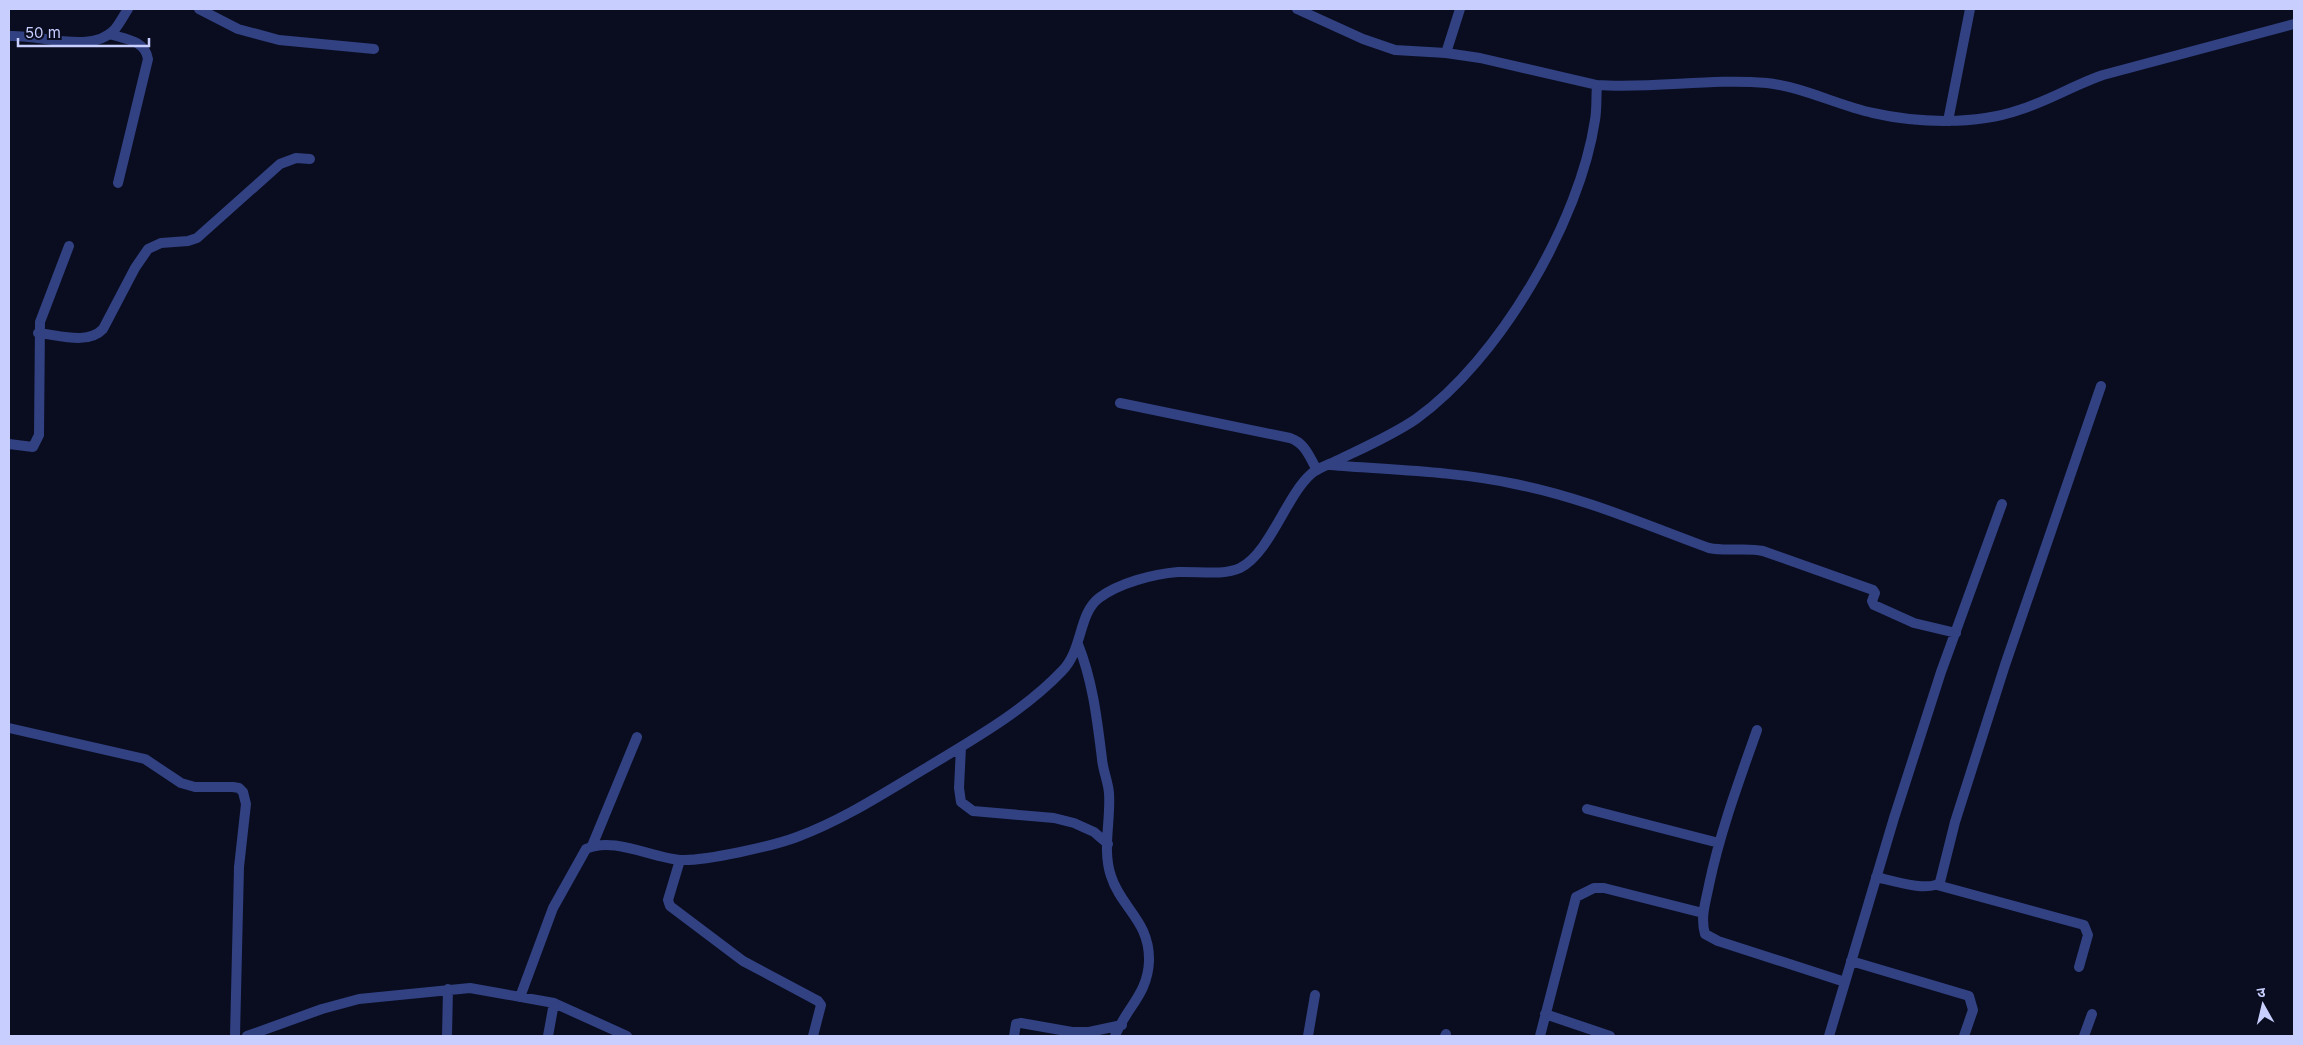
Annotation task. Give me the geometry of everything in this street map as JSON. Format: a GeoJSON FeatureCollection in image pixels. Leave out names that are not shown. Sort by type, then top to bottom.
{"type":"FeatureCollection","features":[{"type":"Feature","properties":{"kind":"street"},"geometry":{"type":"LineString","coordinates":[[9,36],[30,36],[81,43],[96,41],[114,30],[128,9]]}},
{"type":"Feature","properties":{"kind":"street"},"geometry":{"type":"LineString","coordinates":[[199,9],[238,29],[279,40],[374,49]]}},
{"type":"Feature","properties":{"kind":"street"},"geometry":{"type":"LineString","coordinates":[[1297,9],[1363,39],[1395,50],[1446,53],[1480,58],[1596,85],[1615,86],[1719,81],[1770,83],[1870,113],[1908,120],[1948,121],[2019,110],[2076,85],[2103,76],[2294,24]]}},
{"type":"Feature","properties":{"kind":"street"},"geometry":{"type":"LineString","coordinates":[[1446,53],[1460,9]]}},
{"type":"Feature","properties":{"kind":"street"},"geometry":{"type":"LineString","coordinates":[[1948,121],[1970,9]]}},
{"type":"Feature","properties":{"kind":"street"},"geometry":{"type":"LineString","coordinates":[[108,34],[141,44],[147,52],[148,59],[118,183]]}},
{"type":"Feature","properties":{"kind":"street"},"geometry":{"type":"LineString","coordinates":[[592,846],[612,845],[680,860],[702,858],[793,839],[831,823],[852,813],[961,747],[1012,713],[1058,675],[1067,666],[1078,644],[1091,606],[1104,595],[1123,586],[1162,574],[1229,571],[1241,568],[1260,549],[1309,475],[1399,430],[1427,410],[1465,374],[1495,338],[1544,263],[1573,197],[1587,156],[1596,118],[1596,85]]}},
{"type":"Feature","properties":{"kind":"street"},"geometry":{"type":"LineString","coordinates":[[38,333],[84,338],[98,335],[135,268],[148,249],[162,243],[188,241],[197,238],[280,164],[296,158],[310,159]]}},
{"type":"Feature","properties":{"kind":"street"},"geometry":{"type":"LineString","coordinates":[[9,444],[33,447],[39,435],[38,333],[43,313],[69,246]]}},
{"type":"Feature","properties":{"kind":"street"},"geometry":{"type":"LineString","coordinates":[[1937,885],[1942,877],[1955,822],[2005,665],[2101,386]]}},
{"type":"Feature","properties":{"kind":"street"},"geometry":{"type":"LineString","coordinates":[[1120,403],[1290,438],[1304,446],[1317,470]]}},
{"type":"Feature","properties":{"kind":"street"},"geometry":{"type":"LineString","coordinates":[[1329,465],[1484,478],[1544,491],[1581,502],[1710,548],[1722,551],[1754,549],[1763,551],[1873,590],[1875,593],[1872,601],[1874,605],[1906,620],[1956,633]]}},
{"type":"Feature","properties":{"kind":"street"},"geometry":{"type":"LineString","coordinates":[[1829,1036],[1876,877],[1956,633],[2002,504]]}},
{"type":"Feature","properties":{"kind":"street"},"geometry":{"type":"LineString","coordinates":[[1078,644],[1088,669],[1096,706],[1102,761],[1109,794],[1108,861],[1112,882],[1143,929],[1149,959],[1148,974],[1143,991],[1115,1036]]}},
{"type":"Feature","properties":{"kind":"street"},"geometry":{"type":"LineString","coordinates":[[9,728],[145,759],[188,785],[233,787],[239,788],[243,792],[246,804],[239,867],[235,1036]]}},
{"type":"Feature","properties":{"kind":"street"},"geometry":{"type":"LineString","coordinates":[[1757,730],[1719,843],[1703,913],[1705,934],[1711,939],[1845,982]]}},
{"type":"Feature","properties":{"kind":"street"},"geometry":{"type":"LineString","coordinates":[[520,997],[558,898],[582,854],[592,846],[637,737]]}},
{"type":"Feature","properties":{"kind":"street"},"geometry":{"type":"LineString","coordinates":[[961,747],[959,788],[962,802],[973,811],[1054,818],[1074,823],[1094,832],[1108,844]]}},
{"type":"Feature","properties":{"kind":"street"},"geometry":{"type":"LineString","coordinates":[[1587,809],[1719,843]]}},
{"type":"Feature","properties":{"kind":"street"},"geometry":{"type":"LineString","coordinates":[[680,860],[668,900],[670,906],[743,961],[818,1002],[821,1005],[813,1036]]}},
{"type":"Feature","properties":{"kind":"street"},"geometry":{"type":"LineString","coordinates":[[1876,877],[1924,887],[1937,885],[2084,925],[2088,935],[2079,967]]}},
{"type":"Feature","properties":{"kind":"street"},"geometry":{"type":"LineString","coordinates":[[1540,1036],[1576,897],[1584,891],[1604,888],[1703,913]]}},
{"type":"Feature","properties":{"kind":"street"},"geometry":{"type":"LineString","coordinates":[[1851,960],[1969,996],[1973,1010],[1964,1036]]}},
{"type":"Feature","properties":{"kind":"street"},"geometry":{"type":"LineString","coordinates":[[252,1035],[359,999],[470,988],[554,1003],[627,1036]]}},
{"type":"Feature","properties":{"kind":"street"},"geometry":{"type":"LineString","coordinates":[[447,1036],[448,989]]}},
{"type":"Feature","properties":{"kind":"street"},"geometry":{"type":"LineString","coordinates":[[1308,1036],[1315,995]]}},
{"type":"Feature","properties":{"kind":"street"},"geometry":{"type":"LineString","coordinates":[[548,1036],[554,1003]]}},
{"type":"Feature","properties":{"kind":"street"},"geometry":{"type":"LineString","coordinates":[[1546,1014],[1610,1036]]}},
{"type":"Feature","properties":{"kind":"street"},"geometry":{"type":"LineString","coordinates":[[2084,1036],[2092,1014]]}},
{"type":"Feature","properties":{"kind":"street"},"geometry":{"type":"LineString","coordinates":[[1014,1036],[1016,1024],[1021,1023],[1072,1032],[1089,1032],[1122,1025]]}}]}
